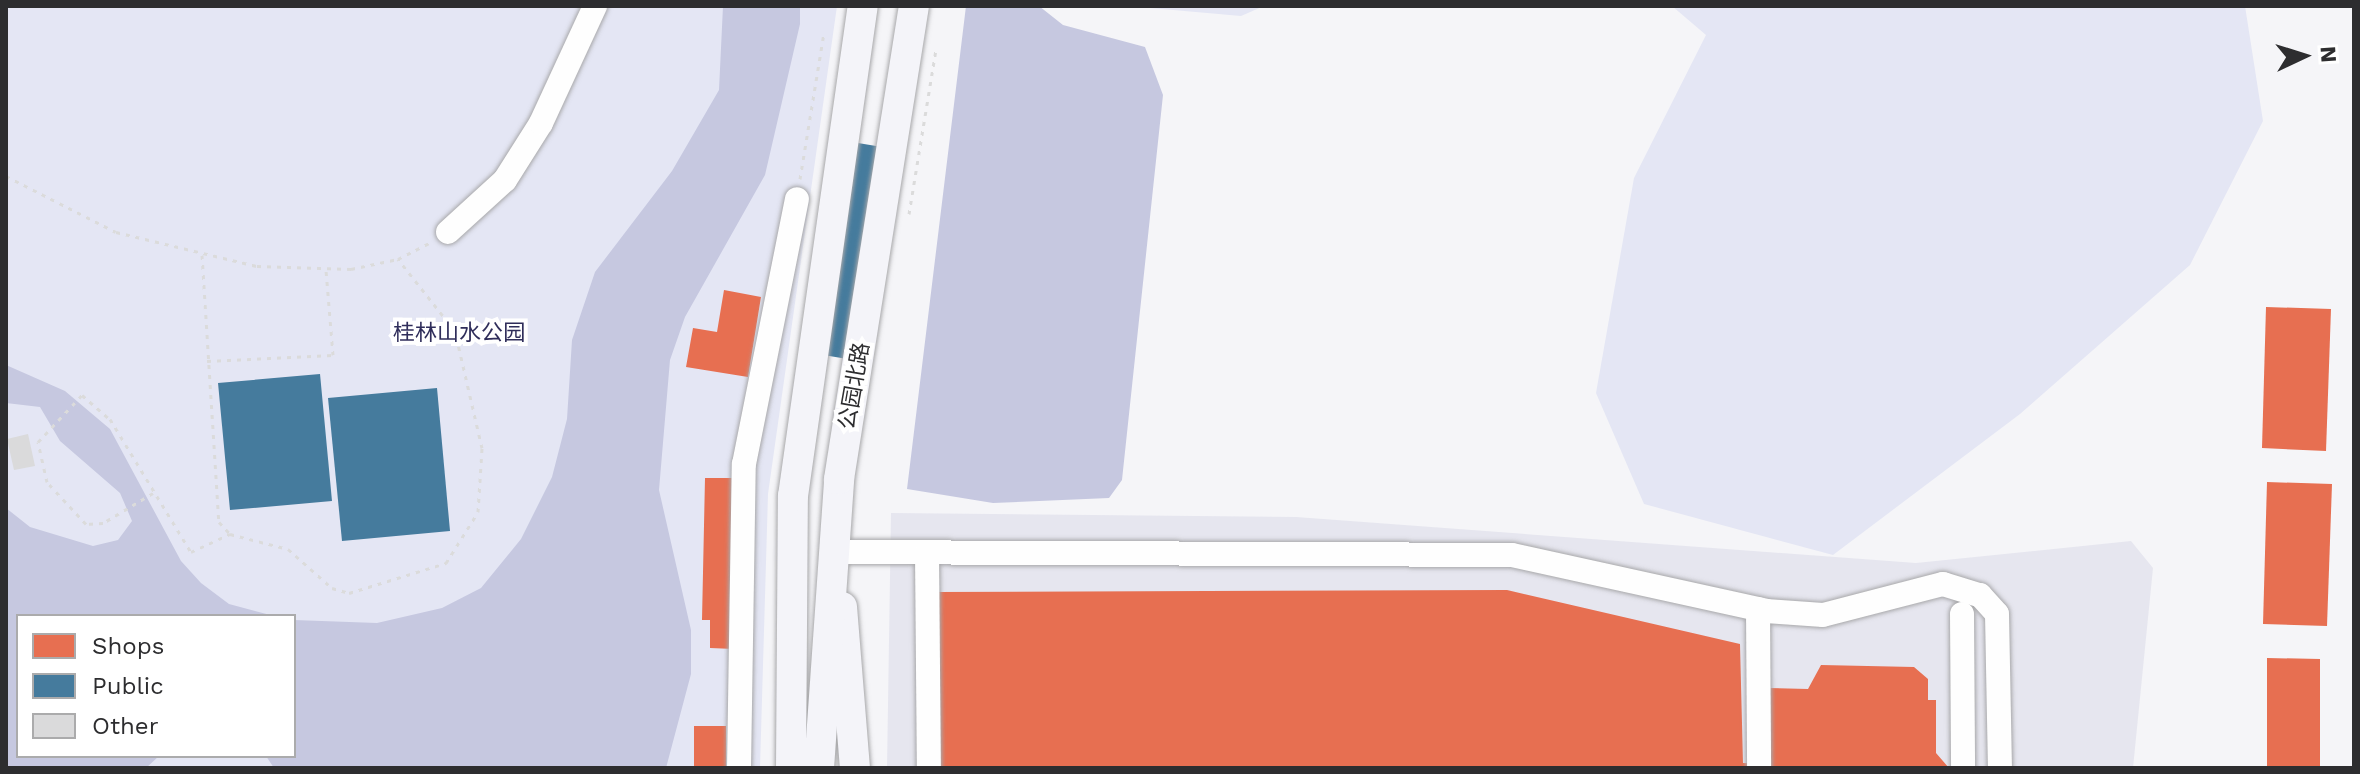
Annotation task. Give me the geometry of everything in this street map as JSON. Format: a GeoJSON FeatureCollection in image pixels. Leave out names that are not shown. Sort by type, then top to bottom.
{"type":"FeatureCollection","features":[{"type":"Feature","properties":{"kind":"main road","name":"公园北路"},"geometry":{"type":"LineString","coordinates":[[791,768],[793,496],[863,6]]}},
{"type":"Feature","properties":{"kind":"main road","name":"公园北路"},"geometry":{"type":"LineString","coordinates":[[819,768],[839,479],[914,6]]}},
{"type":"Feature","properties":{"kind":"main road"},"geometry":{"type":"LineString","coordinates":[[834,552],[852,673],[855,768]]}},
{"type":"Feature","properties":{"kind":"street"},"geometry":{"type":"LineString","coordinates":[[448,232],[505,180],[541,123],[595,6]]}},
{"type":"Feature","properties":{"kind":"street"},"geometry":{"type":"LineString","coordinates":[[739,768],[744,464],[797,199]]}},
{"type":"Feature","properties":{"kind":"street"},"geometry":{"type":"LineString","coordinates":[[834,552],[1512,555],[1758,609],[1836,614],[1934,583],[1986,599],[2000,626],[2000,768]]}},
{"type":"Feature","properties":{"kind":"street"},"geometry":{"type":"LineString","coordinates":[[927,553],[929,768]]}},
{"type":"Feature","properties":{"kind":"street"},"geometry":{"type":"LineString","coordinates":[[1758,609],[1759,768]]}},
{"type":"Feature","properties":{"kind":"street"},"geometry":{"type":"LineString","coordinates":[[1962,614],[1963,768]]}},
{"type":"Feature","properties":{"kind":"path"},"geometry":{"type":"LineString","coordinates":[[797,199],[824,33]]}},
{"type":"Feature","properties":{"kind":"path"},"geometry":{"type":"LineString","coordinates":[[909,214],[936,50]]}},
{"type":"Feature","properties":{"kind":"path"},"geometry":{"type":"LineString","coordinates":[[6,176],[71,214],[202,255],[326,269],[398,259],[448,232]]}},
{"type":"Feature","properties":{"kind":"path"},"geometry":{"type":"LineString","coordinates":[[202,255],[213,499],[230,534]]}},
{"type":"Feature","properties":{"kind":"path"},"geometry":{"type":"LineString","coordinates":[[153,493],[86,524],[47,482],[36,453],[52,431],[68,417],[62,409],[82,395],[110,419],[191,552],[230,534],[288,549],[332,588],[349,593],[446,563],[467,539],[483,471],[458,343],[449,319],[398,259]]}},
{"type":"Feature","properties":{"kind":"path"},"geometry":{"type":"LineString","coordinates":[[206,361],[333,355],[326,269]]}},
{"type":"Feature","properties":{"kind":"shaded area"},"geometry":{"type":"Polygon","coordinates":[[[891,513],[1296,517],[1916,563],[2131,541],[2153,568],[2133,768],[887,768],[891,513]]]}},
{"type":"Feature","properties":{"kind":"green space","name":"桂林山水公园"},"geometry":{"type":"Polygon","coordinates":[[[6,6],[837,6],[768,494],[760,768],[6,768],[6,6]]]}},
{"type":"Feature","properties":{"kind":"green space"},"geometry":{"type":"Polygon","coordinates":[[[1128,6],[1264,6],[1241,16],[1128,6]]]}},
{"type":"Feature","properties":{"kind":"green space"},"geometry":{"type":"Polygon","coordinates":[[[1672,6],[2245,6],[2263,121],[2190,265],[2020,414],[1833,555],[1644,504],[1596,393],[1634,178],[1706,35],[1672,6]]]}},
{"type":"Feature","properties":{"kind":"water"},"geometry":{"type":"Polygon","coordinates":[[[723,6],[800,6],[800,24],[765,175],[685,317],[670,360],[659,490],[691,630],[691,674],[666,768],[274,768],[267,758],[296,758],[296,620],[377,623],[442,608],[481,588],[521,539],[552,477],[567,419],[572,340],[595,272],[672,171],[719,90],[723,6]]]}},
{"type":"Feature","properties":{"kind":"water"},"geometry":{"type":"Polygon","coordinates":[[[966,6],[1039,6],[1063,25],[1145,47],[1163,95],[1122,480],[1109,498],[993,503],[907,489],[966,6]]]}},
{"type":"Feature","properties":{"kind":"water"},"geometry":{"type":"Polygon","coordinates":[[[6,365],[65,391],[110,429],[181,561],[201,583],[229,604],[266,614],[16,614],[16,758],[157,758],[146,768],[6,768],[6,508],[30,527],[93,546],[118,540],[132,521],[120,493],[60,441],[40,407],[6,403],[6,365]]]}},
{"type":"Feature","properties":{"kind":"building: Shops"},"geometry":{"type":"Polygon","coordinates":[[[724,290],[761,297],[748,377],[686,367],[693,328],[717,332],[724,290]]]}},
{"type":"Feature","properties":{"kind":"building: Shops"},"geometry":{"type":"Polygon","coordinates":[[[2266,307],[2331,309],[2326,451],[2262,448],[2266,307]]]}},
{"type":"Feature","properties":{"kind":"building: Shops"},"geometry":{"type":"Polygon","coordinates":[[[705,478],[738,478],[734,649],[710,648],[710,620],[702,620],[705,478]]]}},
{"type":"Feature","properties":{"kind":"building: Shops"},"geometry":{"type":"Polygon","coordinates":[[[2267,482],[2332,484],[2327,626],[2263,624],[2267,482]]]}},
{"type":"Feature","properties":{"kind":"building: Shops"},"geometry":{"type":"Polygon","coordinates":[[[1507,590],[1740,644],[1743,763],[1769,764],[1768,688],[1808,689],[1821,665],[1914,667],[1928,679],[1928,700],[1936,700],[1936,753],[1949,768],[939,768],[937,592],[1507,590]]]}},
{"type":"Feature","properties":{"kind":"building: Shops"},"geometry":{"type":"Polygon","coordinates":[[[2267,658],[2320,659],[2320,768],[2267,768],[2267,658]]]}},
{"type":"Feature","properties":{"kind":"building: Shops"},"geometry":{"type":"Polygon","coordinates":[[[694,726],[726,726],[726,768],[694,768],[694,726]]]}},
{"type":"Feature","properties":{"kind":"building: Public"},"geometry":{"type":"Polygon","coordinates":[[[834,139],[900,150],[865,362],[800,351],[834,139]]]}},
{"type":"Feature","properties":{"kind":"building: Public"},"geometry":{"type":"Polygon","coordinates":[[[320,374],[332,501],[230,510],[218,383],[320,374]]]}},
{"type":"Feature","properties":{"kind":"building: Public"},"geometry":{"type":"Polygon","coordinates":[[[437,388],[450,531],[342,541],[328,398],[437,388]]]}},
{"type":"Feature","properties":{"kind":"building: Other"},"geometry":{"type":"Polygon","coordinates":[[[28,434],[35,466],[14,470],[7,439],[28,434]]]}}]}
